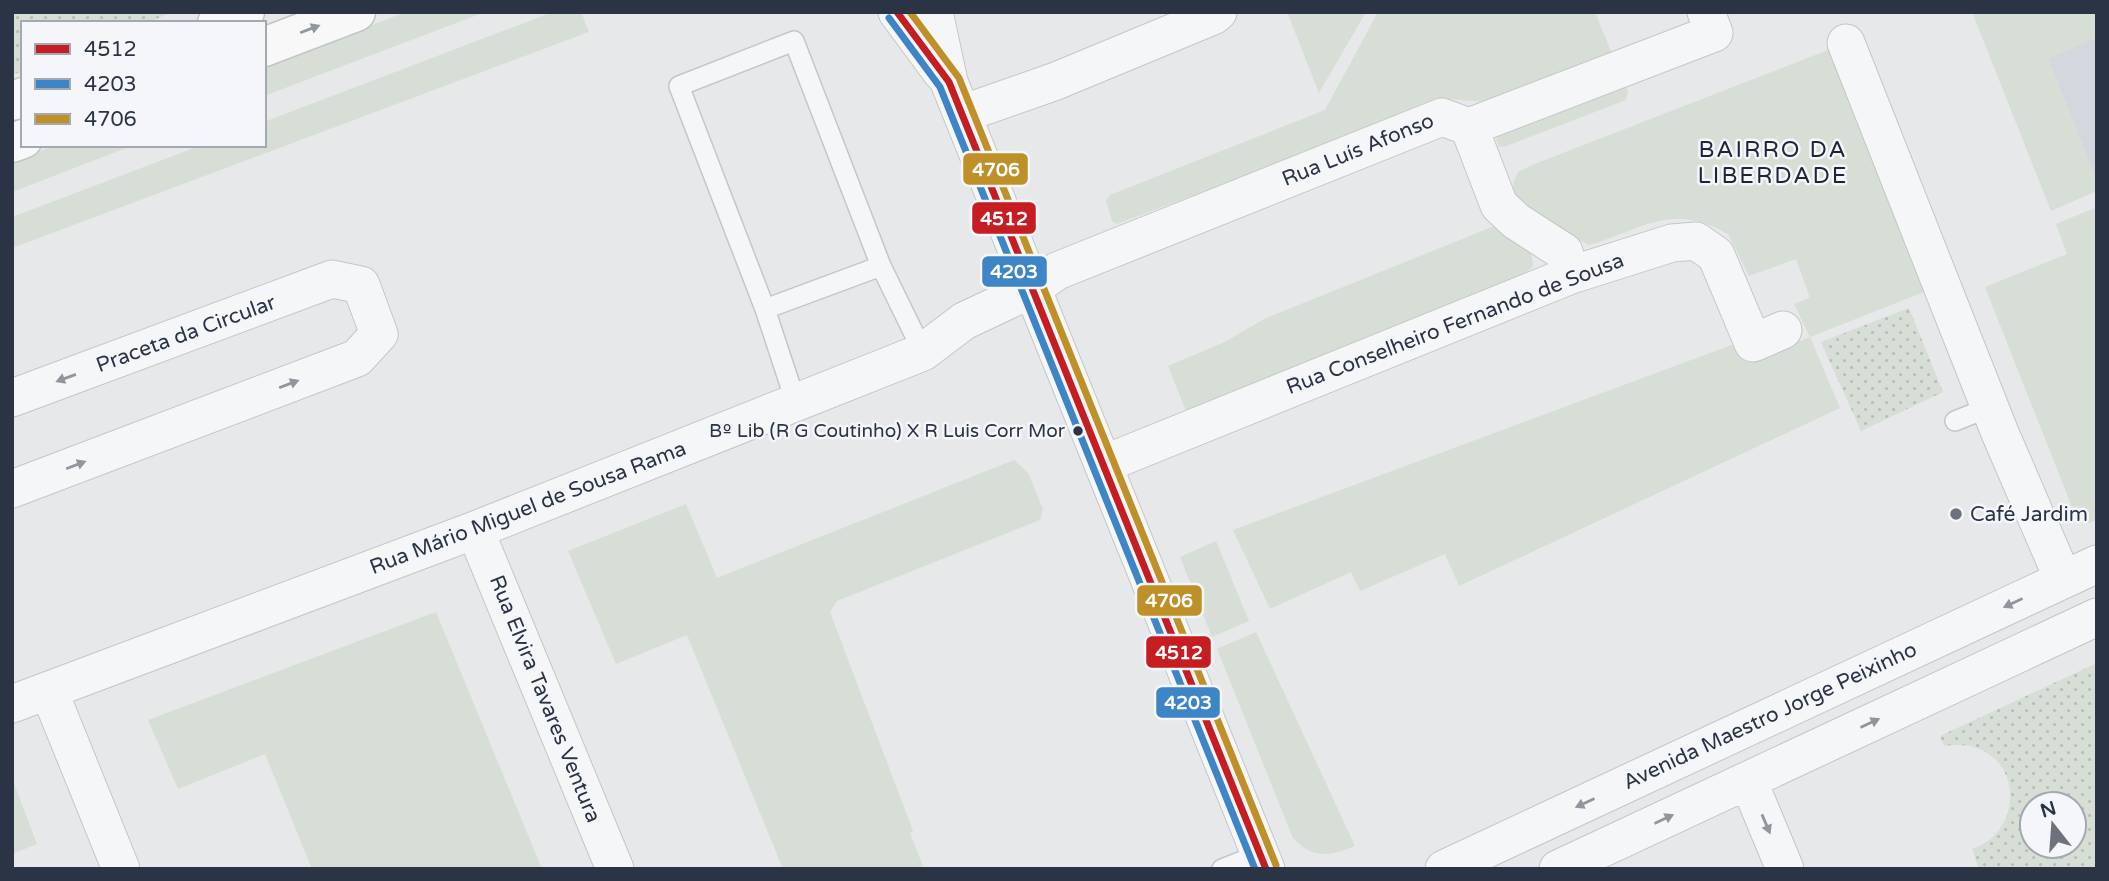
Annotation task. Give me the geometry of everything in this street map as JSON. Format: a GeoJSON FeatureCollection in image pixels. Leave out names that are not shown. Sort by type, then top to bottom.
{"type":"FeatureCollection","features":[{"type":"Feature","properties":{"kind":"main road"},"geometry":{"type":"LineString","coordinates":[[222,21],[245,12]]}},
{"type":"Feature","properties":{"kind":"main road"},"geometry":{"type":"LineString","coordinates":[[266,46],[356,12]]}},
{"type":"Feature","properties":{"kind":"street"},"geometry":{"type":"LineString","coordinates":[[897,12],[956,98]]}},
{"type":"Feature","properties":{"kind":"street"},"geometry":{"type":"LineString","coordinates":[[934,12],[956,98],[1263,861]]}},
{"type":"Feature","properties":{"kind":"street"},"geometry":{"type":"LineString","coordinates":[[956,98],[1056,81],[1218,12]]}},
{"type":"Feature","properties":{"kind":"street"},"geometry":{"type":"LineString","coordinates":[[1571,275],[1564,252],[1516,221],[1499,205],[1469,127],[1710,23]]}},
{"type":"Feature","properties":{"kind":"street"},"geometry":{"type":"LineString","coordinates":[[1846,43],[1990,407],[2063,579]]}},
{"type":"Feature","properties":{"kind":"street","name":"Rua Luís Afonso"},"geometry":{"type":"LineString","coordinates":[[1032,289],[1057,271],[1121,244],[1442,117],[1469,127]]}},
{"type":"Feature","properties":{"kind":"street","name":"Rua Conselheiro Fernando de Sousa"},"geometry":{"type":"LineString","coordinates":[[1104,464],[1571,275],[1672,243],[1696,241],[1716,255],[1753,342],[1783,330]]}},
{"type":"Feature","properties":{"kind":"street","name":"Praceta da Circular"},"geometry":{"type":"LineString","coordinates":[[12,398],[331,279],[361,285],[379,334],[357,358],[12,489]]}},
{"type":"Feature","properties":{"kind":"street","name":"Rua Mário Miguel de Sousa Rama"},"geometry":{"type":"LineString","coordinates":[[12,704],[475,530],[923,352],[964,321],[1032,289]]}},
{"type":"Feature","properties":{"kind":"street","name":"Rua Elvira Tavares Ventura"},"geometry":{"type":"LineString","coordinates":[[475,530],[615,869]]}},
{"type":"Feature","properties":{"kind":"street","name":"Avenida Maestro Jorge Peixinho"},"geometry":{"type":"LineString","coordinates":[[1444,869],[2097,564]]}},
{"type":"Feature","properties":{"kind":"street"},"geometry":{"type":"LineString","coordinates":[[1558,869],[2097,617]]}},
{"type":"Feature","properties":{"kind":"street"},"geometry":{"type":"LineString","coordinates":[[49,691],[121,869]]}},
{"type":"Feature","properties":{"kind":"street"},"geometry":{"type":"LineString","coordinates":[[1748,780],[1785,869]]}},
{"type":"Feature","properties":{"kind":"lane"},"geometry":{"type":"LineString","coordinates":[[796,403],[765,309],[679,86],[794,41],[881,266],[923,352]]}},
{"type":"Feature","properties":{"kind":"lane"},"geometry":{"type":"LineString","coordinates":[[765,309],[881,266]]}},
{"type":"Feature","properties":{"kind":"lane"},"geometry":{"type":"LineString","coordinates":[[1955,421],[1990,407]]}},
{"type":"Feature","properties":{"kind":"lane"},"geometry":{"type":"LineString","coordinates":[[1222,869],[1263,861]]}},
{"type":"Feature","properties":{"kind":"shaded area"},"geometry":{"type":"Polygon","coordinates":[[[12,12],[172,12],[152,21],[21,21],[21,72],[12,75],[12,12]]]}},
{"type":"Feature","properties":{"kind":"shaded area"},"geometry":{"type":"Polygon","coordinates":[[[406,12],[485,12],[266,95],[266,65],[406,12]]]}},
{"type":"Feature","properties":{"kind":"shaded area"},"geometry":{"type":"Polygon","coordinates":[[[553,12],[581,12],[589,32],[12,248],[12,217],[197,147],[266,147],[266,121],[553,12]]]}},
{"type":"Feature","properties":{"kind":"shaded area"},"geometry":{"type":"Polygon","coordinates":[[[1287,12],[1366,12],[1319,93],[1287,12]]]}},
{"type":"Feature","properties":{"kind":"shaded area"},"geometry":{"type":"Polygon","coordinates":[[[1378,12],[1595,12],[1612,54],[1486,102],[1450,99],[1117,224],[1112,221],[1106,201],[1110,195],[1325,110],[1378,12]]]}},
{"type":"Feature","properties":{"kind":"shaded area"},"geometry":{"type":"Polygon","coordinates":[[[1972,12],[2097,12],[2097,38],[2048,59],[2097,182],[2097,191],[2051,211],[1972,12]]]}},
{"type":"Feature","properties":{"kind":"shaded area"},"geometry":{"type":"Polygon","coordinates":[[[2097,12],[2097,182],[2048,59],[2097,12]]]}},
{"type":"Feature","properties":{"kind":"shaded area"},"geometry":{"type":"Polygon","coordinates":[[[1831,49],[1929,290],[1810,337],[1794,304],[1810,298],[1796,259],[1749,276],[1728,234],[1708,224],[1690,220],[1658,221],[1589,245],[1526,209],[1514,194],[1518,172],[1831,49]]]}},
{"type":"Feature","properties":{"kind":"shaded area"},"geometry":{"type":"Polygon","coordinates":[[[1625,84],[1628,91],[1626,100],[1504,147],[1499,146],[1496,140],[1501,131],[1625,84]]]}},
{"type":"Feature","properties":{"kind":"shaded area"},"geometry":{"type":"Polygon","coordinates":[[[51,147],[129,147],[12,192],[12,162],[51,147]]]}},
{"type":"Feature","properties":{"kind":"shaded area"},"geometry":{"type":"Polygon","coordinates":[[[2097,207],[2097,520],[2086,524],[2072,507],[1985,287],[2067,254],[2056,224],[2097,207]]]}},
{"type":"Feature","properties":{"kind":"shaded area"},"geometry":{"type":"Polygon","coordinates":[[[1497,225],[1531,252],[1533,266],[1526,273],[1186,411],[1168,366],[1225,342],[1264,319],[1497,225]]]}},
{"type":"Feature","properties":{"kind":"shaded area"},"geometry":{"type":"Polygon","coordinates":[[[1909,308],[1943,392],[1861,431],[1821,342],[1909,308]]]}},
{"type":"Feature","properties":{"kind":"shaded area"},"geometry":{"type":"Polygon","coordinates":[[[1810,337],[1840,408],[1459,586],[1445,554],[1360,591],[1351,572],[1270,609],[1233,530],[1737,343],[1746,362],[1810,337]]]}},
{"type":"Feature","properties":{"kind":"shaded area"},"geometry":{"type":"Polygon","coordinates":[[[1014,460],[1028,473],[1043,509],[1040,520],[837,601],[830,612],[913,831],[910,833],[924,869],[783,869],[687,635],[616,664],[568,551],[686,504],[717,578],[1014,460]]]}},
{"type":"Feature","properties":{"kind":"shaded area"},"geometry":{"type":"Polygon","coordinates":[[[1216,541],[1249,621],[1212,637],[1180,557],[1216,541]]]}},
{"type":"Feature","properties":{"kind":"shaded area"},"geometry":{"type":"Polygon","coordinates":[[[436,612],[542,869],[312,869],[265,754],[178,789],[148,720],[436,612]]]}},
{"type":"Feature","properties":{"kind":"shaded area"},"geometry":{"type":"Polygon","coordinates":[[[1256,632],[1355,846],[1322,854],[1308,850],[1293,838],[1217,649],[1256,632]]]}},
{"type":"Feature","properties":{"kind":"shaded area"},"geometry":{"type":"Polygon","coordinates":[[[2097,663],[2097,869],[1979,869],[1972,849],[1988,841],[2007,815],[2009,784],[2003,769],[1992,757],[1977,748],[1944,746],[1940,736],[2097,663]]]}},
{"type":"Feature","properties":{"kind":"shaded area"},"geometry":{"type":"Polygon","coordinates":[[[12,778],[37,844],[12,854],[12,778]]]}},
{"type":"Feature","properties":{"kind":"transit line","name":"4512"},"geometry":{"type":"LineString","coordinates":[[897,12],[949,82],[1266,869]]}},
{"type":"Feature","properties":{"kind":"transit line","name":"4706"},"geometry":{"type":"LineString","coordinates":[[910,12],[959,78],[1276,865]]}},
{"type":"Feature","properties":{"kind":"transit line","name":"4203"},"geometry":{"type":"LineString","coordinates":[[889,18],[940,87],[1255,869]]}},
{"type":"Feature","properties":{"kind":"place","name":"Bº Lib (R G Coutinho) X R Luis Corr Mor"},"geometry":{"type":"Point","coordinates":[1078,431]}},
{"type":"Feature","properties":{"kind":"place","name":"Café Jardim"},"geometry":{"type":"Point","coordinates":[1956,514]}},
{"type":"Feature","properties":{"kind":"district","name":"BAIRRO DA LIBERDADE"},"geometry":{"type":"Point","coordinates":[1773,163]}}]}
